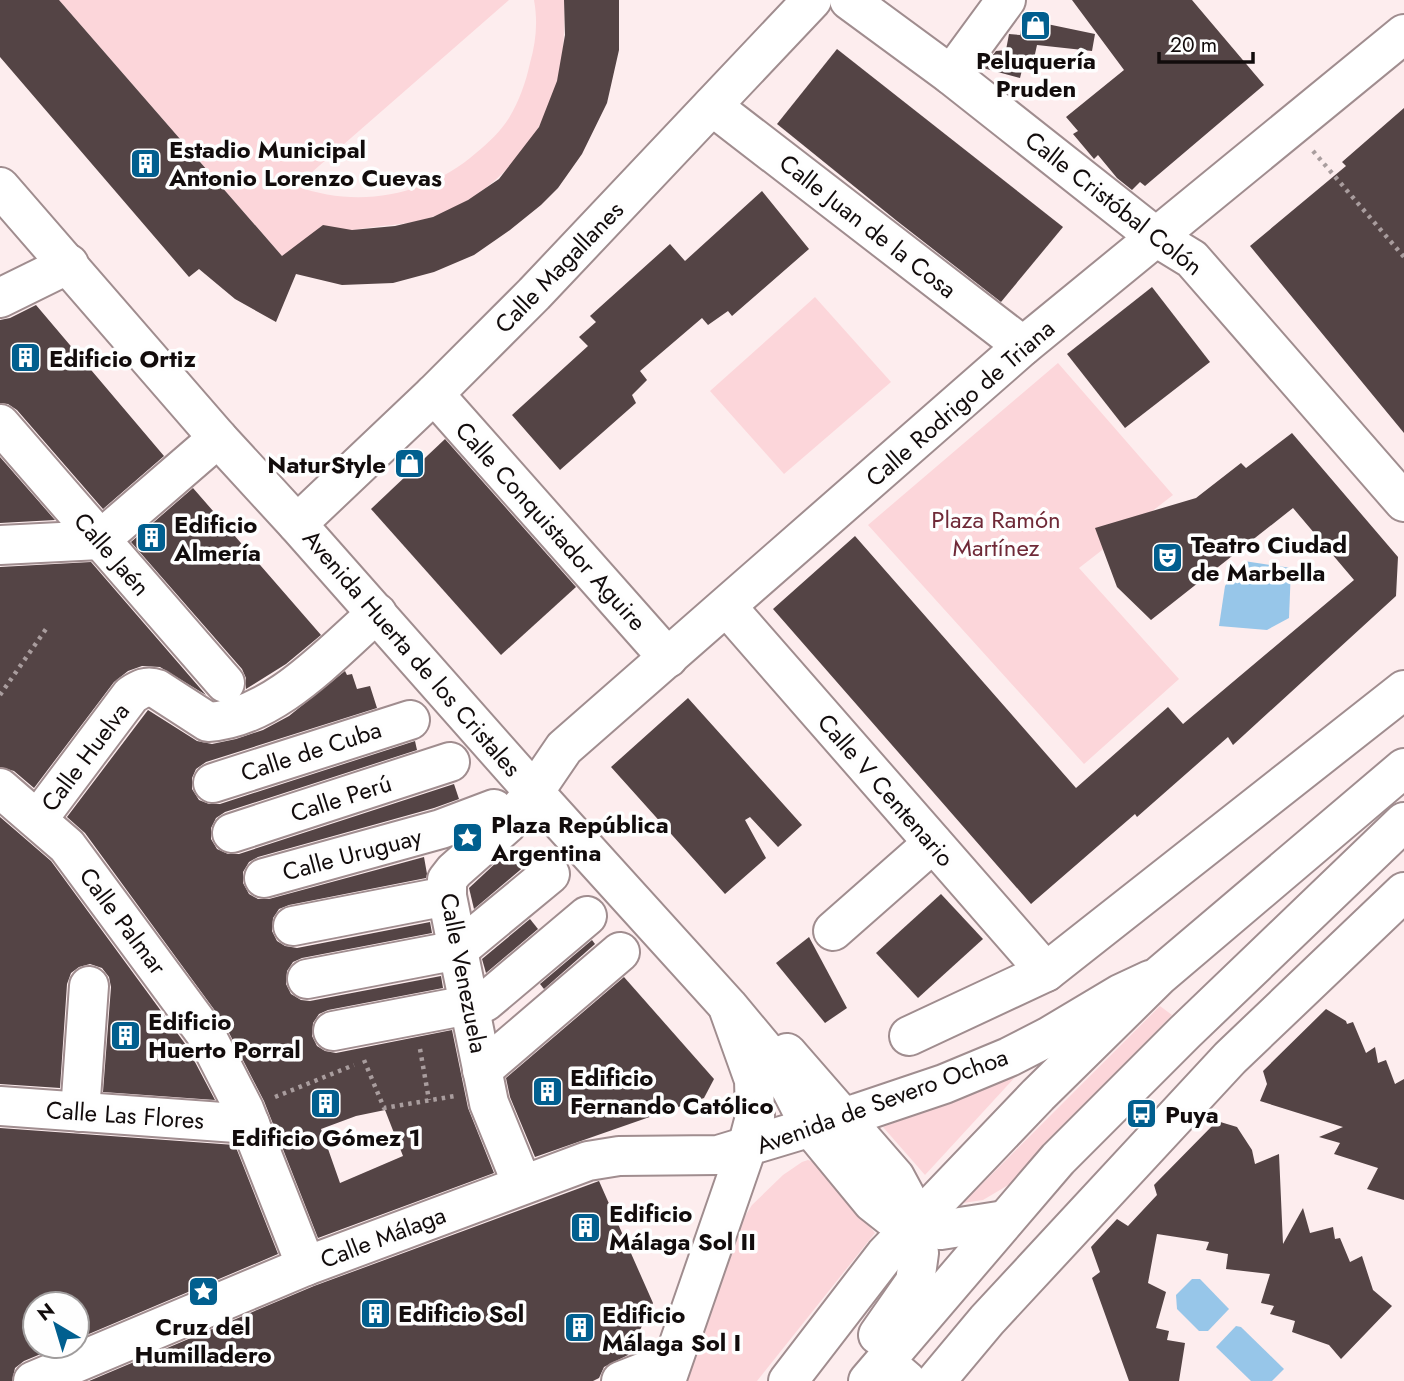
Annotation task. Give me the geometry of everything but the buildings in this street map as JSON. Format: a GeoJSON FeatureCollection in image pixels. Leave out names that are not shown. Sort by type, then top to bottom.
{"type":"FeatureCollection","features":[{"type":"Feature","properties":{"kind":"street","name":"Calle Magallanes"},"geometry":{"type":"LineString","coordinates":[[297,524],[434,394],[534,294],[812,0]]}},
{"type":"Feature","properties":{"kind":"street","name":"Calle Cristóbal Colón"},"geometry":{"type":"LineString","coordinates":[[849,0],[951,75],[1156,237],[1192,259],[1404,502]]}},
{"type":"Feature","properties":{"kind":"street"},"geometry":{"type":"LineString","coordinates":[[951,75],[1006,0]]}},
{"type":"Feature","properties":{"kind":"street","name":"Calle Rodrigo de Triana"},"geometry":{"type":"LineString","coordinates":[[534,792],[564,748],[1023,346],[1403,37]]}},
{"type":"Feature","properties":{"kind":"street","name":"Calle Juan de la Cosa"},"geometry":{"type":"LineString","coordinates":[[712,106],[1023,346]]}},
{"type":"Feature","properties":{"kind":"street","name":"Avenida Huerta de los Cristales"},"geometry":{"type":"LineString","coordinates":[[0,187],[218,438],[728,1006],[768,1054],[791,1089],[828,1122],[872,1202],[891,1217],[915,1224]]}},
{"type":"Feature","properties":{"kind":"street"},"geometry":{"type":"LineString","coordinates":[[0,298],[69,264]]}},
{"type":"Feature","properties":{"kind":"street","name":"Calle Conquistador Aguire"},"geometry":{"type":"LineString","coordinates":[[434,394],[668,658]]}},
{"type":"Feature","properties":{"kind":"street","name":"Calle Jaén"},"geometry":{"type":"LineString","coordinates":[[0,424],[225,683]]}},
{"type":"Feature","properties":{"kind":"street"},"geometry":{"type":"LineString","coordinates":[[0,545],[100,540],[218,438]]}},
{"type":"Feature","properties":{"kind":"street","name":"Calle V Centenario"},"geometry":{"type":"LineString","coordinates":[[727,607],[1046,972]]}},
{"type":"Feature","properties":{"kind":"street","name":"Calle Huelva"},"geometry":{"type":"LineString","coordinates":[[38,819],[131,695],[141,688],[150,686],[158,689],[208,722],[229,718],[279,698],[377,613]]}},
{"type":"Feature","properties":{"kind":"street"},"geometry":{"type":"LineString","coordinates":[[909,1036],[1046,972],[1404,691]]}},
{"type":"Feature","properties":{"kind":"street","name":"Calle de Cuba"},"geometry":{"type":"LineString","coordinates":[[213,783],[410,720]]}},
{"type":"Feature","properties":{"kind":"street","name":"Calle Perú"},"geometry":{"type":"LineString","coordinates":[[233,834],[450,762]]}},
{"type":"Feature","properties":{"kind":"street","name":"Avenida de Severo Ochoa"},"geometry":{"type":"LineString","coordinates":[[788,1381],[885,1255],[1038,1095],[1159,976],[1404,768]]}},
{"type":"Feature","properties":{"kind":"street","name":"Calle Palmar"},"geometry":{"type":"LineString","coordinates":[[0,789],[67,846],[260,1111],[306,1266]]}},
{"type":"Feature","properties":{"kind":"street","name":"Calle Venezuela"},"geometry":{"type":"LineString","coordinates":[[522,1184],[489,1103],[484,1080],[483,1000],[458,945],[447,896],[447,880],[507,824],[534,792]]}},
{"type":"Feature","properties":{"kind":"street","name":"Calle Uruguay"},"geometry":{"type":"LineString","coordinates":[[264,878],[441,829],[494,809]]}},
{"type":"Feature","properties":{"kind":"street"},"geometry":{"type":"LineString","coordinates":[[887,1375],[1005,1220],[1058,1159],[1137,1079],[1404,822]]}},
{"type":"Feature","properties":{"kind":"street"},"geometry":{"type":"LineString","coordinates":[[833,931],[933,843]]}},
{"type":"Feature","properties":{"kind":"street"},"geometry":{"type":"LineString","coordinates":[[307,979],[458,945],[550,874]]}},
{"type":"Feature","properties":{"kind":"street"},"geometry":{"type":"LineString","coordinates":[[936,1381],[987,1320],[1230,1058],[1404,892]]}},
{"type":"Feature","properties":{"kind":"street"},"geometry":{"type":"LineString","coordinates":[[293,926],[447,896]]}},
{"type":"Feature","properties":{"kind":"street"},"geometry":{"type":"LineString","coordinates":[[354,1042],[414,1015],[483,1000],[587,916]]}},
{"type":"Feature","properties":{"kind":"street"},"geometry":{"type":"LineString","coordinates":[[484,1080],[620,952]]}},
{"type":"Feature","properties":{"kind":"street","name":"Avenida de Severo Ochoa"},"geometry":{"type":"LineString","coordinates":[[669,1371],[747,1147],[934,1087],[1009,1057],[1120,994],[1159,976]]}},
{"type":"Feature","properties":{"kind":"street"},"geometry":{"type":"LineString","coordinates":[[80,1112],[89,986]]}},
{"type":"Feature","properties":{"kind":"street"},"geometry":{"type":"LineString","coordinates":[[728,1006],[754,1080],[755,1117],[747,1147]]}},
{"type":"Feature","properties":{"kind":"street","name":"Calle Las Flores"},"geometry":{"type":"LineString","coordinates":[[0,1107],[80,1112],[260,1111]]}},
{"type":"Feature","properties":{"kind":"street","name":"Calle Málaga"},"geometry":{"type":"LineString","coordinates":[[33,1381],[306,1266],[589,1161],[620,1156],[718,1155],[747,1147]]}},
{"type":"Feature","properties":{"kind":"street"},"geometry":{"type":"LineString","coordinates":[[842,1381],[915,1282],[919,1253],[915,1224],[941,1230],[1005,1220]]}},
{"type":"Feature","properties":{"kind":"street"},"geometry":{"type":"LineString","coordinates":[[621,1381],[669,1371]]}},
{"type":"Feature","properties":{"kind":"path"},"geometry":{"type":"LineString","coordinates":[[1292,126],[1404,257]]}},
{"type":"Feature","properties":{"kind":"path"},"geometry":{"type":"LineString","coordinates":[[0,695],[46,629]]}},
{"type":"Feature","properties":{"kind":"path"},"geometry":{"type":"LineString","coordinates":[[414,1015],[429,1100]]}},
{"type":"Feature","properties":{"kind":"path"},"geometry":{"type":"LineString","coordinates":[[260,1111],[354,1042],[384,1108],[429,1100],[484,1080]]}},
{"type":"Feature","properties":{"kind":"green space"},"geometry":{"type":"Polygon","coordinates":[[[59,0],[509,0],[296,186],[343,197],[391,194],[436,180],[457,168],[494,137],[513,112],[526,77],[536,32],[534,0],[564,0],[563,50],[558,80],[540,125],[512,164],[475,195],[432,217],[344,232],[282,256],[59,0]]]}},
{"type":"Feature","properties":{"kind":"green space"},"geometry":{"type":"Polygon","coordinates":[[[815,297],[891,382],[784,474],[710,391],[815,297]]]}},
{"type":"Feature","properties":{"kind":"green space","name":"Plaza Ramón Martínez"},"geometry":{"type":"Polygon","coordinates":[[[1058,363],[1173,495],[1079,568],[1179,679],[1084,764],[868,525],[1058,363]]]}},
{"type":"Feature","properties":{"kind":"green space"},"geometry":{"type":"Polygon","coordinates":[[[1160,1006],[1172,1015],[1010,1184],[983,1200],[963,1203],[1160,1006]]]}},
{"type":"Feature","properties":{"kind":"green space"},"geometry":{"type":"Polygon","coordinates":[[[1017,1075],[925,1175],[883,1127],[1017,1075]]]}},
{"type":"Feature","properties":{"kind":"green space"},"geometry":{"type":"Polygon","coordinates":[[[808,1160],[816,1163],[875,1233],[757,1381],[680,1381],[722,1253],[752,1205],[783,1175],[808,1160]]]}},
{"type":"Feature","properties":{"kind":"water"},"geometry":{"type":"Polygon","coordinates":[[[1244,561],[1291,568],[1289,618],[1267,630],[1219,626],[1225,586],[1244,561]]]}},
{"type":"Feature","properties":{"kind":"water"},"geometry":{"type":"Polygon","coordinates":[[[1192,1279],[1200,1279],[1229,1309],[1208,1331],[1199,1331],[1177,1309],[1176,1295],[1192,1279]]]}},
{"type":"Feature","properties":{"kind":"water"},"geometry":{"type":"Polygon","coordinates":[[[1236,1326],[1241,1327],[1284,1369],[1272,1381],[1251,1381],[1216,1347],[1236,1326]]]}},
{"type":"Feature","properties":{"kind":"place","name":"Peluquería Pruden"},"geometry":{"type":"Point","coordinates":[1036,26]}},
{"type":"Feature","properties":{"kind":"place","name":"Estadio Municipal Antonio Lorenzo Cuevas"},"geometry":{"type":"Point","coordinates":[146,163]}},
{"type":"Feature","properties":{"kind":"place","name":"Edificio Ortiz"},"geometry":{"type":"Point","coordinates":[26,358]}},
{"type":"Feature","properties":{"kind":"place","name":"NaturStyle"},"geometry":{"type":"Point","coordinates":[409,464]}},
{"type":"Feature","properties":{"kind":"place","name":"Edificio Almería"},"geometry":{"type":"Point","coordinates":[151,538]}},
{"type":"Feature","properties":{"kind":"place","name":"Teatro Ciudad de Marbella"},"geometry":{"type":"Point","coordinates":[1168,558]}},
{"type":"Feature","properties":{"kind":"place","name":"Plaza República Argentina"},"geometry":{"type":"Point","coordinates":[468,838]}},
{"type":"Feature","properties":{"kind":"place","name":"Edificio Huerto Porral"},"geometry":{"type":"Point","coordinates":[125,1035]}},
{"type":"Feature","properties":{"kind":"place","name":"Edificio Fernando Católico"},"geometry":{"type":"Point","coordinates":[547,1091]}},
{"type":"Feature","properties":{"kind":"place","name":"Edificio Gómez 1"},"geometry":{"type":"Point","coordinates":[326,1103]}},
{"type":"Feature","properties":{"kind":"place","name":"Puya"},"geometry":{"type":"Point","coordinates":[1142,1114]}},
{"type":"Feature","properties":{"kind":"place","name":"Edificio Málaga Sol II"},"geometry":{"type":"Point","coordinates":[586,1227]}},
{"type":"Feature","properties":{"kind":"place","name":"Cruz del Humilladero"},"geometry":{"type":"Point","coordinates":[203,1292]}},
{"type":"Feature","properties":{"kind":"place","name":"Edificio Sol"},"geometry":{"type":"Point","coordinates":[375,1313]}},
{"type":"Feature","properties":{"kind":"place","name":"Edificio Málaga Sol I"},"geometry":{"type":"Point","coordinates":[579,1328]}}]}
